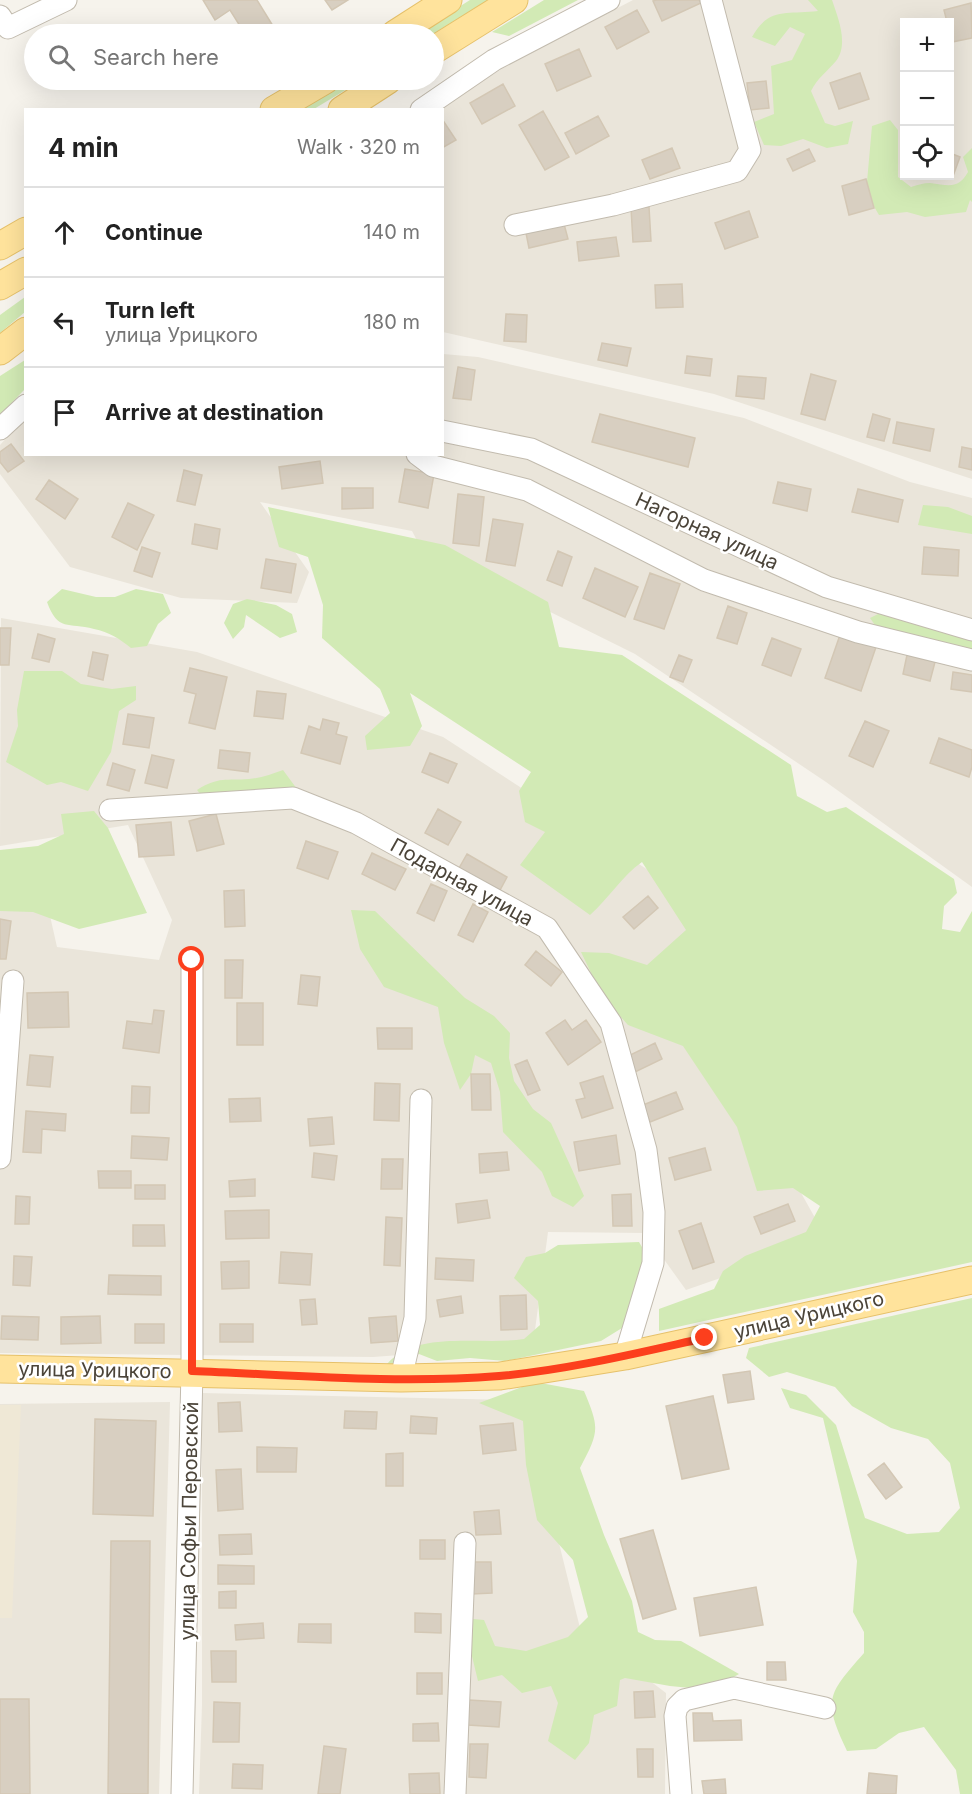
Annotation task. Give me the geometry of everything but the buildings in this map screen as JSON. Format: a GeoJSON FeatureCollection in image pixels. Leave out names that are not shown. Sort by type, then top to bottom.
{"type":"FeatureCollection","features":[{"type":"Feature","properties":{"kind":"main road"},"geometry":{"type":"LineString","coordinates":[[410,24],[448,0]]}},
{"type":"Feature","properties":{"kind":"main road"},"geometry":{"type":"LineString","coordinates":[[444,44],[514,0]]}},
{"type":"Feature","properties":{"kind":"main road"},"geometry":{"type":"LineString","coordinates":[[277,108],[308,90]]}},
{"type":"Feature","properties":{"kind":"main road"},"geometry":{"type":"LineString","coordinates":[[345,108],[373,90]]}},
{"type":"Feature","properties":{"kind":"main road"},"geometry":{"type":"LineString","coordinates":[[0,246],[24,232]]}},
{"type":"Feature","properties":{"kind":"main road"},"geometry":{"type":"LineString","coordinates":[[0,286],[24,272]]}},
{"type":"Feature","properties":{"kind":"main road"},"geometry":{"type":"LineString","coordinates":[[0,351],[24,333]]}},
{"type":"Feature","properties":{"kind":"main road","name":"улица Урицкого"},"geometry":{"type":"LineString","coordinates":[[0,1369],[192,1371],[401,1378],[500,1376],[625,1356],[972,1280]]}},
{"type":"Feature","properties":{"kind":"street"},"geometry":{"type":"LineString","coordinates":[[0,16],[8,28],[66,0]]}},
{"type":"Feature","properties":{"kind":"street"},"geometry":{"type":"LineString","coordinates":[[424,108],[494,60],[609,0]]}},
{"type":"Feature","properties":{"kind":"street"},"geometry":{"type":"LineString","coordinates":[[515,225],[614,205],[737,171],[750,150],[711,0]]}},
{"type":"Feature","properties":{"kind":"street"},"geometry":{"type":"LineString","coordinates":[[0,429],[24,407]]}},
{"type":"Feature","properties":{"kind":"street","name":"Нагорная улица"},"geometry":{"type":"LineString","coordinates":[[444,431],[531,449],[827,586],[972,630]]}},
{"type":"Feature","properties":{"kind":"street"},"geometry":{"type":"LineString","coordinates":[[420,456],[433,466],[527,490],[704,580],[858,632],[972,660]]}},
{"type":"Feature","properties":{"kind":"street","name":"Подарная улица"},"geometry":{"type":"LineString","coordinates":[[110,810],[293,798],[356,823],[547,928],[611,1023],[646,1150],[654,1212],[653,1263],[625,1356]]}},
{"type":"Feature","properties":{"kind":"street","name":"улица Софьи Перовской"},"geometry":{"type":"LineString","coordinates":[[182,1794],[192,1371],[192,960]]}},
{"type":"Feature","properties":{"kind":"street"},"geometry":{"type":"LineString","coordinates":[[0,1158],[13,981]]}},
{"type":"Feature","properties":{"kind":"street"},"geometry":{"type":"LineString","coordinates":[[401,1378],[415,1318],[421,1100]]}},
{"type":"Feature","properties":{"kind":"street"},"geometry":{"type":"LineString","coordinates":[[455,1794],[465,1543]]}},
{"type":"Feature","properties":{"kind":"street"},"geometry":{"type":"LineString","coordinates":[[681,1794],[675,1716],[677,1707],[684,1700],[734,1688],[825,1708]]}},
{"type":"Feature","properties":{"kind":"shaded area"},"geometry":{"type":"Polygon","coordinates":[[[633,0],[972,0],[972,479],[714,394],[444,332],[444,108],[438,108],[510,64],[633,0]]]}},
{"type":"Feature","properties":{"kind":"shaded area"},"geometry":{"type":"Polygon","coordinates":[[[444,354],[478,357],[744,418],[910,482],[972,498],[972,887],[826,782],[635,654],[421,548],[412,531],[260,502],[309,572],[297,603],[181,598],[70,567],[0,474],[0,445],[24,419],[24,456],[444,456],[444,354]]]}},
{"type":"Feature","properties":{"kind":"shaded area"},"geometry":{"type":"Polygon","coordinates":[[[1,618],[197,652],[443,737],[662,879],[755,1063],[786,1166],[819,1225],[798,1251],[686,1290],[645,1233],[548,1232],[533,1345],[373,1357],[0,1353],[0,903],[46,898],[57,947],[159,960],[172,920],[128,825],[0,846],[1,618]]]}},
{"type":"Feature","properties":{"kind":"shaded area"},"geometry":{"type":"Polygon","coordinates":[[[202,1393],[515,1400],[528,1418],[580,1628],[666,1693],[665,1794],[199,1794],[202,1705],[202,1393]]]}},
{"type":"Feature","properties":{"kind":"shaded area"},"geometry":{"type":"Polygon","coordinates":[[[170,1402],[159,1794],[0,1794],[0,1404],[170,1402]]]}},
{"type":"Feature","properties":{"kind":"shaded area"},"geometry":{"type":"Polygon","coordinates":[[[0,1405],[21,1405],[12,1618],[0,1618],[0,1405]]]}},
{"type":"Feature","properties":{"kind":"green space"},"geometry":{"type":"Polygon","coordinates":[[[470,0],[488,0],[444,27],[444,24],[432,24],[470,0]]]}},
{"type":"Feature","properties":{"kind":"green space"},"geometry":{"type":"Polygon","coordinates":[[[544,0],[578,0],[509,36],[492,32],[544,0]]]}},
{"type":"Feature","properties":{"kind":"green space"},"geometry":{"type":"Polygon","coordinates":[[[808,0],[832,0],[839,23],[842,39],[840,54],[811,91],[825,123],[835,126],[853,121],[848,144],[827,148],[803,139],[781,146],[764,145],[754,122],[774,114],[771,66],[792,60],[805,34],[790,27],[775,46],[752,37],[758,27],[772,16],[818,11],[808,0]]]}},
{"type":"Feature","properties":{"kind":"green space"},"geometry":{"type":"Polygon","coordinates":[[[329,90],[345,90],[316,108],[300,108],[329,90]]]}},
{"type":"Feature","properties":{"kind":"green space"},"geometry":{"type":"Polygon","coordinates":[[[890,120],[898,130],[898,177],[911,187],[928,183],[952,185],[960,182],[968,172],[963,157],[972,148],[972,202],[970,200],[966,212],[925,217],[907,212],[879,215],[866,193],[872,126],[890,120]]]}},
{"type":"Feature","properties":{"kind":"green space"},"geometry":{"type":"Polygon","coordinates":[[[24,298],[24,313],[0,333],[0,315],[24,298]]]}},
{"type":"Feature","properties":{"kind":"green space"},"geometry":{"type":"Polygon","coordinates":[[[24,361],[24,390],[0,415],[0,376],[24,361]]]}},
{"type":"Feature","properties":{"kind":"green space"},"geometry":{"type":"Polygon","coordinates":[[[923,505],[948,507],[972,516],[972,534],[918,525],[923,505]]]}},
{"type":"Feature","properties":{"kind":"green space"},"geometry":{"type":"Polygon","coordinates":[[[268,507],[445,545],[548,602],[559,647],[622,655],[791,765],[797,796],[827,812],[846,807],[954,879],[957,893],[944,906],[942,929],[960,932],[972,911],[972,1262],[659,1331],[659,1309],[714,1289],[723,1271],[745,1256],[806,1232],[820,1206],[793,1188],[757,1191],[737,1127],[683,1046],[628,1025],[602,996],[581,952],[609,953],[647,965],[686,930],[642,862],[590,915],[520,865],[545,832],[525,822],[519,791],[531,772],[410,693],[422,726],[410,746],[367,750],[365,736],[390,713],[380,689],[322,638],[323,605],[308,557],[279,547],[268,507]]]}},
{"type":"Feature","properties":{"kind":"green space"},"geometry":{"type":"Polygon","coordinates":[[[62,589],[96,597],[115,597],[136,589],[163,594],[171,613],[158,624],[147,646],[131,648],[105,632],[65,624],[55,618],[47,602],[62,589]]]}},
{"type":"Feature","properties":{"kind":"green space"},"geometry":{"type":"Polygon","coordinates":[[[247,599],[276,605],[292,614],[297,632],[280,638],[246,615],[244,627],[233,639],[224,623],[233,604],[247,599]]]}},
{"type":"Feature","properties":{"kind":"green space"},"geometry":{"type":"Polygon","coordinates":[[[882,612],[972,639],[972,655],[877,628],[870,618],[882,612]]]}},
{"type":"Feature","properties":{"kind":"green space"},"geometry":{"type":"Polygon","coordinates":[[[24,671],[62,671],[81,684],[112,689],[136,686],[136,700],[119,711],[111,752],[88,791],[61,782],[47,785],[6,762],[18,726],[17,710],[24,671]]]}},
{"type":"Feature","properties":{"kind":"green space"},"geometry":{"type":"Polygon","coordinates":[[[283,770],[297,789],[203,797],[197,790],[217,781],[266,776],[283,770]]]}},
{"type":"Feature","properties":{"kind":"green space"},"geometry":{"type":"Polygon","coordinates":[[[94,811],[108,828],[147,913],[79,929],[33,912],[0,911],[0,850],[38,846],[64,834],[61,814],[94,811]]]}},
{"type":"Feature","properties":{"kind":"green space"},"geometry":{"type":"Polygon","coordinates":[[[351,910],[375,911],[465,998],[494,1016],[510,1033],[509,1058],[514,1081],[533,1109],[551,1123],[584,1196],[573,1207],[552,1196],[542,1172],[503,1132],[500,1092],[491,1063],[475,1055],[471,1074],[460,1090],[444,1043],[438,1007],[384,987],[360,949],[351,910]]]}},
{"type":"Feature","properties":{"kind":"green space"},"geometry":{"type":"Polygon","coordinates":[[[639,1242],[646,1254],[622,1328],[601,1341],[505,1361],[470,1358],[437,1361],[419,1354],[396,1366],[387,1364],[400,1353],[416,1346],[451,1341],[524,1339],[540,1325],[538,1301],[514,1278],[526,1257],[545,1253],[558,1245],[639,1242]]]}},
{"type":"Feature","properties":{"kind":"green space"},"geometry":{"type":"Polygon","coordinates":[[[972,1298],[972,1794],[960,1794],[956,1770],[924,1727],[899,1733],[876,1749],[847,1751],[839,1734],[832,1708],[836,1688],[864,1653],[864,1632],[853,1612],[857,1561],[823,1418],[790,1408],[781,1388],[806,1395],[836,1425],[865,1518],[907,1534],[939,1532],[960,1508],[950,1463],[928,1439],[891,1428],[852,1406],[835,1387],[787,1372],[769,1377],[746,1358],[749,1348],[972,1298]]]}},
{"type":"Feature","properties":{"kind":"green space"},"geometry":{"type":"Polygon","coordinates":[[[535,1382],[584,1391],[593,1414],[595,1430],[591,1446],[580,1468],[604,1535],[632,1601],[638,1632],[655,1640],[681,1641],[739,1674],[711,1690],[625,1678],[620,1680],[617,1706],[594,1715],[589,1743],[575,1760],[548,1741],[558,1703],[551,1686],[522,1693],[502,1675],[478,1681],[470,1648],[473,1619],[484,1620],[495,1646],[526,1651],[568,1637],[588,1617],[573,1560],[537,1520],[526,1465],[523,1421],[479,1403],[535,1382]]]}},
{"type":"Feature","properties":{"kind":"route"},"geometry":{"type":"LineString","coordinates":[[192,960],[192,1371],[401,1378],[500,1376],[625,1356],[705,1338]]}}]}
